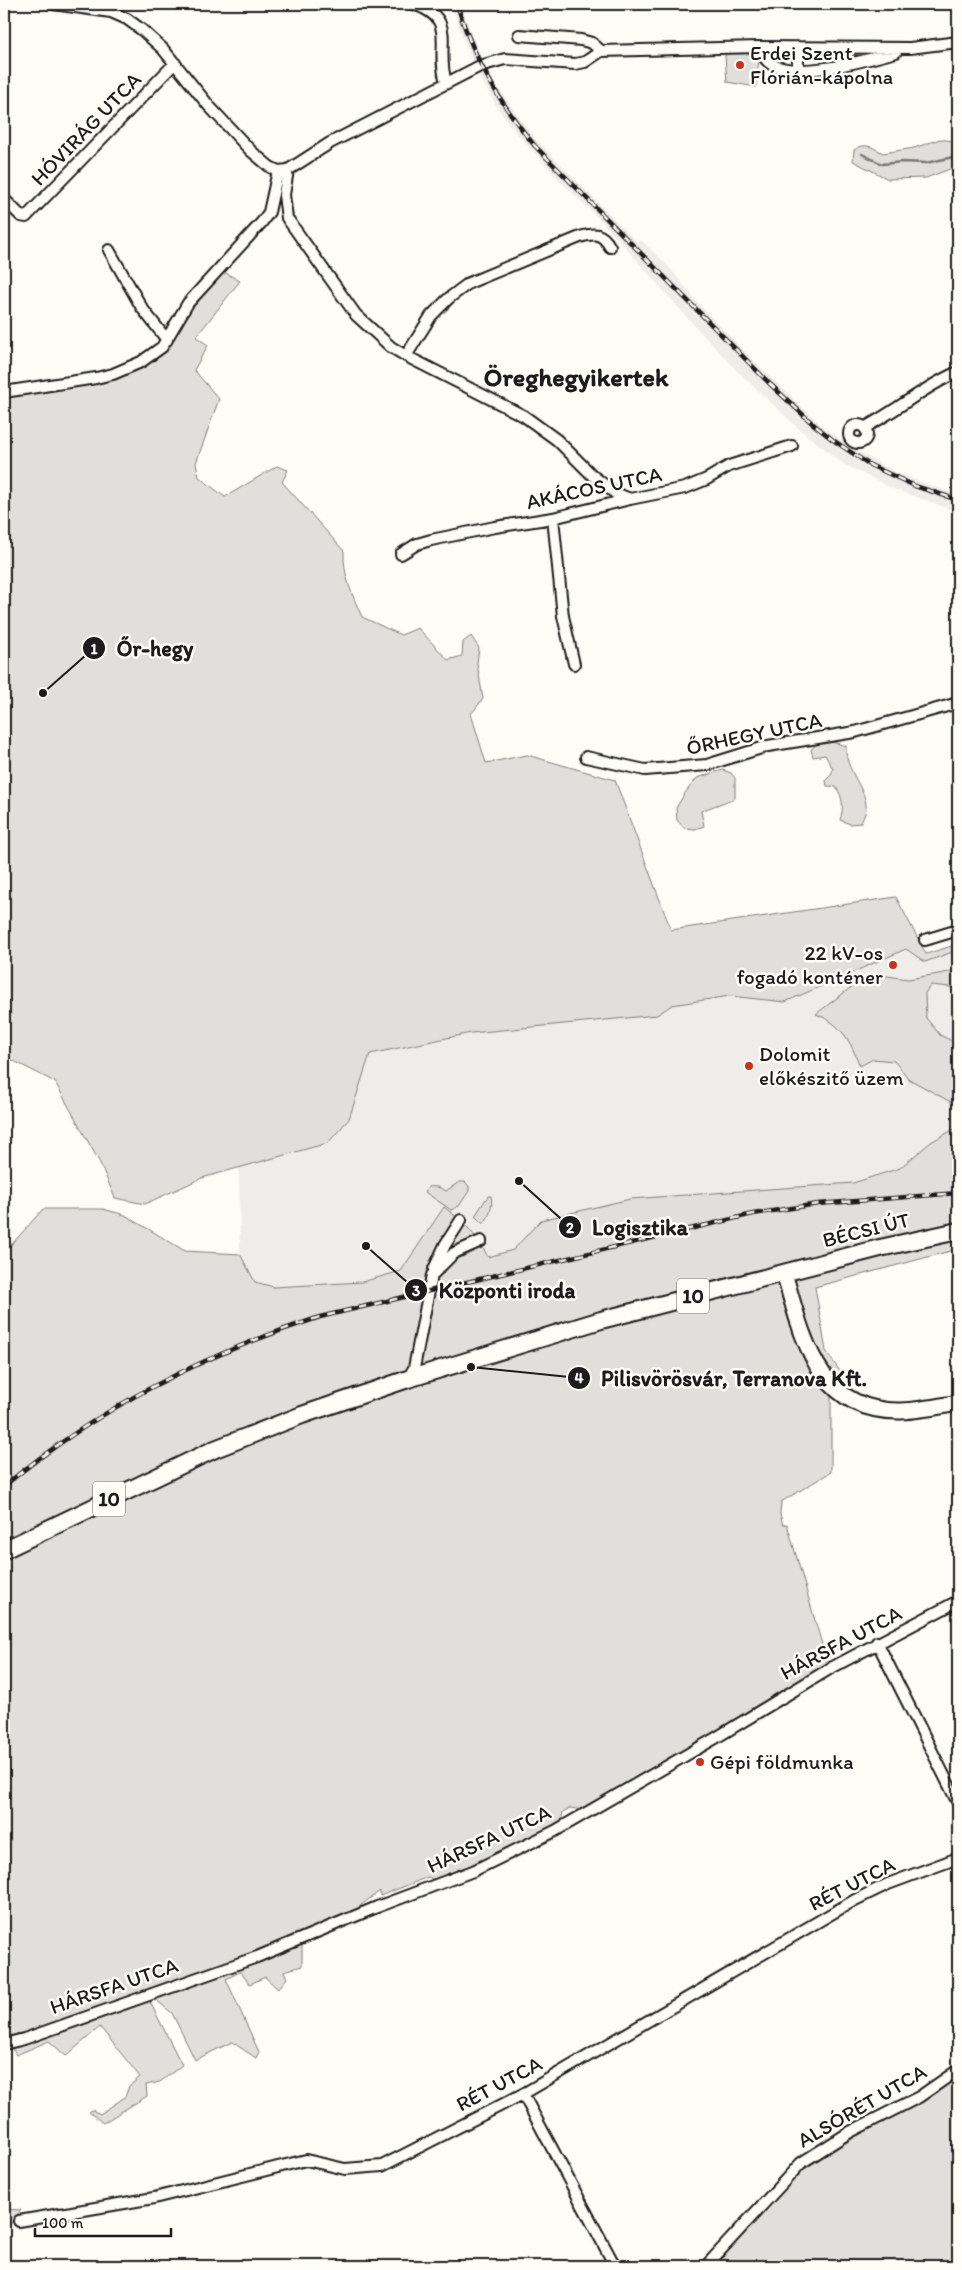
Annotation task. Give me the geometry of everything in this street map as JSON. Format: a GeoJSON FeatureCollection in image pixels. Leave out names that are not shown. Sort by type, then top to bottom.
{"type":"FeatureCollection","features":[{"type":"Feature","properties":{"kind":"main road","name":"BÉCSI ÚT"},"geometry":{"type":"LineString","coordinates":[[784,1273],[909,1241],[958,1231]]}},
{"type":"Feature","properties":{"kind":"main road","name":"10"},"geometry":{"type":"LineString","coordinates":[[4,1550],[214,1449],[302,1415],[435,1370],[601,1320],[784,1273]]}},
{"type":"Feature","properties":{"kind":"main road"},"geometry":{"type":"LineString","coordinates":[[784,1273],[806,1345],[820,1371],[842,1395],[860,1404],[894,1410],[958,1403]]}},
{"type":"Feature","properties":{"kind":"street"},"geometry":{"type":"LineString","coordinates":[[53,4],[90,7],[111,12],[127,19],[152,38],[251,151],[270,167],[283,170]]}},
{"type":"Feature","properties":{"kind":"street"},"geometry":{"type":"LineString","coordinates":[[413,4],[429,9],[440,23],[443,32],[442,63],[446,82]]}},
{"type":"Feature","properties":{"kind":"street"},"geometry":{"type":"LineString","coordinates":[[519,35],[581,40],[592,43],[601,51]]}},
{"type":"Feature","properties":{"kind":"street"},"geometry":{"type":"LineString","coordinates":[[4,392],[113,374],[141,362],[162,348],[188,303],[269,212],[283,170],[330,143],[480,66],[505,59],[575,64],[586,62],[601,51],[759,47],[829,49],[910,48],[958,42]]}},
{"type":"Feature","properties":{"kind":"street"},"geometry":{"type":"LineString","coordinates":[[759,47],[764,57],[771,64],[783,68],[829,68],[844,66],[910,48]]}},
{"type":"Feature","properties":{"kind":"street"},"geometry":{"type":"LineString","coordinates":[[798,48],[798,68]]}},
{"type":"Feature","properties":{"kind":"street"},"geometry":{"type":"LineString","coordinates":[[829,49],[829,68]]}},
{"type":"Feature","properties":{"kind":"street","name":"HÓVIRÁG UTCA"},"geometry":{"type":"LineString","coordinates":[[4,199],[21,216],[26,218],[175,63]]}},
{"type":"Feature","properties":{"kind":"street"},"geometry":{"type":"LineString","coordinates":[[283,170],[287,218],[356,315],[391,347],[524,416],[557,440],[593,476],[615,493],[630,499]]}},
{"type":"Feature","properties":{"kind":"street"},"geometry":{"type":"LineString","coordinates":[[406,356],[431,316],[449,298],[469,283],[594,233],[602,236],[610,247]]}},
{"type":"Feature","properties":{"kind":"street"},"geometry":{"type":"LineString","coordinates":[[108,250],[142,308],[167,340]]}},
{"type":"Feature","properties":{"kind":"street"},"geometry":{"type":"LineString","coordinates":[[864,428],[886,416],[935,383],[958,372]]}},
{"type":"Feature","properties":{"kind":"street","name":"AKÁCOS UTCA"},"geometry":{"type":"LineString","coordinates":[[402,554],[417,544],[431,540],[494,527],[554,518],[630,499],[685,488],[707,479],[729,466],[792,446]]}},
{"type":"Feature","properties":{"kind":"street"},"geometry":{"type":"LineString","coordinates":[[554,518],[564,616],[574,664]]}},
{"type":"Feature","properties":{"kind":"street","name":"ŐRHEGY UTCA"},"geometry":{"type":"LineString","coordinates":[[586,757],[645,770],[664,770],[707,765],[768,746],[856,732],[958,702]]}},
{"type":"Feature","properties":{"kind":"street"},"geometry":{"type":"LineString","coordinates":[[925,940],[958,930]]}},
{"type":"Feature","properties":{"kind":"street"},"geometry":{"type":"LineString","coordinates":[[408,1379],[414,1368],[418,1352],[432,1274],[444,1245],[461,1220]]}},
{"type":"Feature","properties":{"kind":"street"},"geometry":{"type":"LineString","coordinates":[[432,1274],[454,1253],[480,1241]]}},
{"type":"Feature","properties":{"kind":"street"},"geometry":{"type":"LineString","coordinates":[[418,1352],[421,1362],[435,1370]]}},
{"type":"Feature","properties":{"kind":"street","name":"HÁRSFA UTCA"},"geometry":{"type":"LineString","coordinates":[[4,2044],[24,2039],[257,1957],[377,1907],[472,1871],[555,1831],[714,1739],[785,1694],[877,1642],[958,1601]]}},
{"type":"Feature","properties":{"kind":"street"},"geometry":{"type":"LineString","coordinates":[[877,1642],[958,1803]]}},
{"type":"Feature","properties":{"kind":"street","name":"RÉT UTCA"},"geometry":{"type":"LineString","coordinates":[[19,2221],[154,2198],[306,2160],[345,2169],[382,2166],[523,2094],[855,1900],[888,1884],[958,1858]]}},
{"type":"Feature","properties":{"kind":"street","name":"ALSÓRÉT UTCA"},"geometry":{"type":"LineString","coordinates":[[706,2266],[801,2163],[850,2132],[919,2097],[958,2070]]}},
{"type":"Feature","properties":{"kind":"street"},"geometry":{"type":"LineString","coordinates":[[523,2094],[615,2266]]}},
{"type":"Feature","properties":{"kind":"shaded area"},"geometry":{"type":"Polygon","coordinates":[[[451,4],[462,4],[471,35],[496,85],[532,135],[638,243],[641,240],[670,268],[698,303],[753,360],[821,425],[854,449],[899,474],[958,495],[958,512],[894,489],[845,465],[798,428],[738,372],[610,230],[560,181],[512,128],[478,74],[451,4]]]}},
{"type":"Feature","properties":{"kind":"shaded area"},"geometry":{"type":"Polygon","coordinates":[[[758,50],[756,87],[727,82],[725,56],[728,51],[758,50]]]}},
{"type":"Feature","properties":{"kind":"shaded area"},"geometry":{"type":"Polygon","coordinates":[[[940,139],[958,142],[958,166],[926,178],[888,179],[853,161],[854,150],[862,146],[872,147],[883,153],[914,148],[940,139]]]}},
{"type":"Feature","properties":{"kind":"shaded area"},"geometry":{"type":"Polygon","coordinates":[[[222,271],[240,281],[196,337],[208,345],[194,370],[219,399],[196,463],[199,477],[225,497],[277,466],[288,470],[282,482],[344,551],[347,577],[362,617],[401,635],[418,628],[448,660],[462,656],[463,642],[471,636],[479,648],[477,663],[483,699],[471,714],[486,763],[527,755],[615,780],[671,930],[896,897],[926,954],[958,944],[958,950],[925,962],[906,949],[785,1002],[730,996],[672,1005],[657,1015],[471,1033],[370,1054],[349,1119],[328,1143],[202,1178],[145,1204],[115,1198],[100,1163],[55,1082],[4,1056],[4,386],[113,380],[165,350],[190,303],[222,271]]]}},
{"type":"Feature","properties":{"kind":"shaded area"},"geometry":{"type":"Polygon","coordinates":[[[829,741],[846,746],[850,767],[864,795],[866,804],[865,813],[860,823],[850,824],[840,820],[842,807],[840,795],[836,787],[827,786],[826,780],[831,775],[833,769],[825,755],[813,757],[811,750],[816,744],[829,741]]]}},
{"type":"Feature","properties":{"kind":"shaded area"},"geometry":{"type":"Polygon","coordinates":[[[723,770],[731,773],[735,778],[735,798],[701,811],[704,826],[695,829],[684,828],[677,820],[676,808],[685,793],[697,778],[723,770]]]}},
{"type":"Feature","properties":{"kind":"shaded area"},"geometry":{"type":"Polygon","coordinates":[[[906,949],[925,962],[958,950],[958,1127],[931,1142],[900,1168],[853,1183],[630,1199],[541,1220],[513,1250],[487,1257],[481,1241],[444,1208],[401,1271],[362,1282],[274,1287],[255,1282],[240,1254],[239,1167],[328,1143],[349,1119],[369,1054],[471,1033],[657,1015],[672,1005],[730,996],[785,1002],[906,949]]]}},
{"type":"Feature","properties":{"kind":"shaded area"},"geometry":{"type":"Polygon","coordinates":[[[956,971],[958,973],[958,988],[931,985],[925,993],[926,1018],[940,1035],[958,1044],[958,1106],[909,1079],[894,1061],[873,1059],[860,1066],[849,1041],[839,1029],[833,1023],[816,1014],[858,982],[887,976],[908,979],[956,971]]]}},
{"type":"Feature","properties":{"kind":"shaded area"},"geometry":{"type":"Polygon","coordinates":[[[958,1127],[958,1249],[815,1287],[826,1351],[846,1380],[847,1390],[831,1381],[831,1472],[781,1502],[780,1514],[783,1525],[787,1524],[828,1665],[682,1756],[583,1810],[570,1808],[563,1812],[560,1826],[442,1883],[428,1877],[380,1896],[380,1891],[361,1905],[358,1914],[302,1937],[302,1966],[284,1971],[287,1978],[278,1989],[265,1977],[250,1984],[240,1972],[226,1979],[259,2052],[256,2058],[232,2042],[195,2060],[172,2013],[156,2000],[150,2002],[182,2065],[160,2082],[146,2085],[147,2096],[103,2123],[89,2112],[92,2110],[100,2114],[125,2097],[129,2086],[140,2077],[100,2027],[66,2056],[49,2041],[16,2055],[6,2038],[4,2039],[4,1253],[43,1209],[103,1209],[125,1215],[185,1251],[240,1254],[255,1282],[274,1287],[362,1282],[401,1271],[444,1207],[469,1229],[479,1241],[488,1257],[513,1250],[541,1220],[630,1199],[853,1183],[900,1168],[931,1142],[958,1127]]]}},
{"type":"Feature","properties":{"kind":"shaded area"},"geometry":{"type":"Polygon","coordinates":[[[459,1182],[465,1182],[469,1186],[469,1191],[459,1206],[451,1210],[425,1192],[428,1187],[437,1187],[446,1191],[459,1182]]]}},
{"type":"Feature","properties":{"kind":"shaded area"},"geometry":{"type":"Polygon","coordinates":[[[488,1196],[491,1196],[491,1207],[483,1224],[475,1216],[488,1196]]]}},
{"type":"Feature","properties":{"kind":"shaded area"},"geometry":{"type":"Polygon","coordinates":[[[958,2072],[958,2266],[712,2266],[798,2173],[958,2072]]]}},
{"type":"Feature","properties":{"kind":"shaded area"},"geometry":{"type":"Polygon","coordinates":[[[4,2209],[21,2210],[4,2232],[4,2209]]]}},
{"type":"Feature","properties":{"kind":"shaded area"},"geometry":{"type":"Polygon","coordinates":[[[4,2232],[8,2266],[4,2266],[4,2232]]]}},
{"type":"Feature","properties":{"kind":"waterway"},"geometry":{"type":"LineString","coordinates":[[862,154],[882,164],[902,162],[926,163],[958,156]]}},
{"type":"Feature","properties":{"kind":"railway"},"geometry":{"type":"LineString","coordinates":[[457,4],[463,24],[488,79],[510,113],[535,146],[770,384],[812,423],[870,465],[915,486],[958,500]]}},
{"type":"Feature","properties":{"kind":"railway"},"geometry":{"type":"LineString","coordinates":[[4,1486],[77,1432],[154,1386],[234,1348],[320,1317],[753,1214],[818,1204],[958,1193]]}},
{"type":"Feature","properties":{"kind":"place","name":"Erdei Szent Flórián-kápolna"},"geometry":{"type":"Point","coordinates":[740,65]}},
{"type":"Feature","properties":{"kind":"place","name":"Őr-hegy"},"geometry":{"type":"Point","coordinates":[43,693]}},
{"type":"Feature","properties":{"kind":"place","name":"22 kV-os fogadó konténer"},"geometry":{"type":"Point","coordinates":[893,965]}},
{"type":"Feature","properties":{"kind":"place","name":"Dolomit előkészitő üzem"},"geometry":{"type":"Point","coordinates":[749,1066]}},
{"type":"Feature","properties":{"kind":"place","name":"Logisztika"},"geometry":{"type":"Point","coordinates":[519,1181]}},
{"type":"Feature","properties":{"kind":"place","name":"Központi iroda"},"geometry":{"type":"Point","coordinates":[366,1246]}},
{"type":"Feature","properties":{"kind":"place","name":"Pilisvörösvár, Terranova Kft."},"geometry":{"type":"Point","coordinates":[471,1367]}},
{"type":"Feature","properties":{"kind":"place","name":"Gépi földmunka"},"geometry":{"type":"Point","coordinates":[700,1762]}},
{"type":"Feature","properties":{"kind":"district","name":"Öreghegyikertek"},"geometry":{"type":"Point","coordinates":[576,377]}}]}
